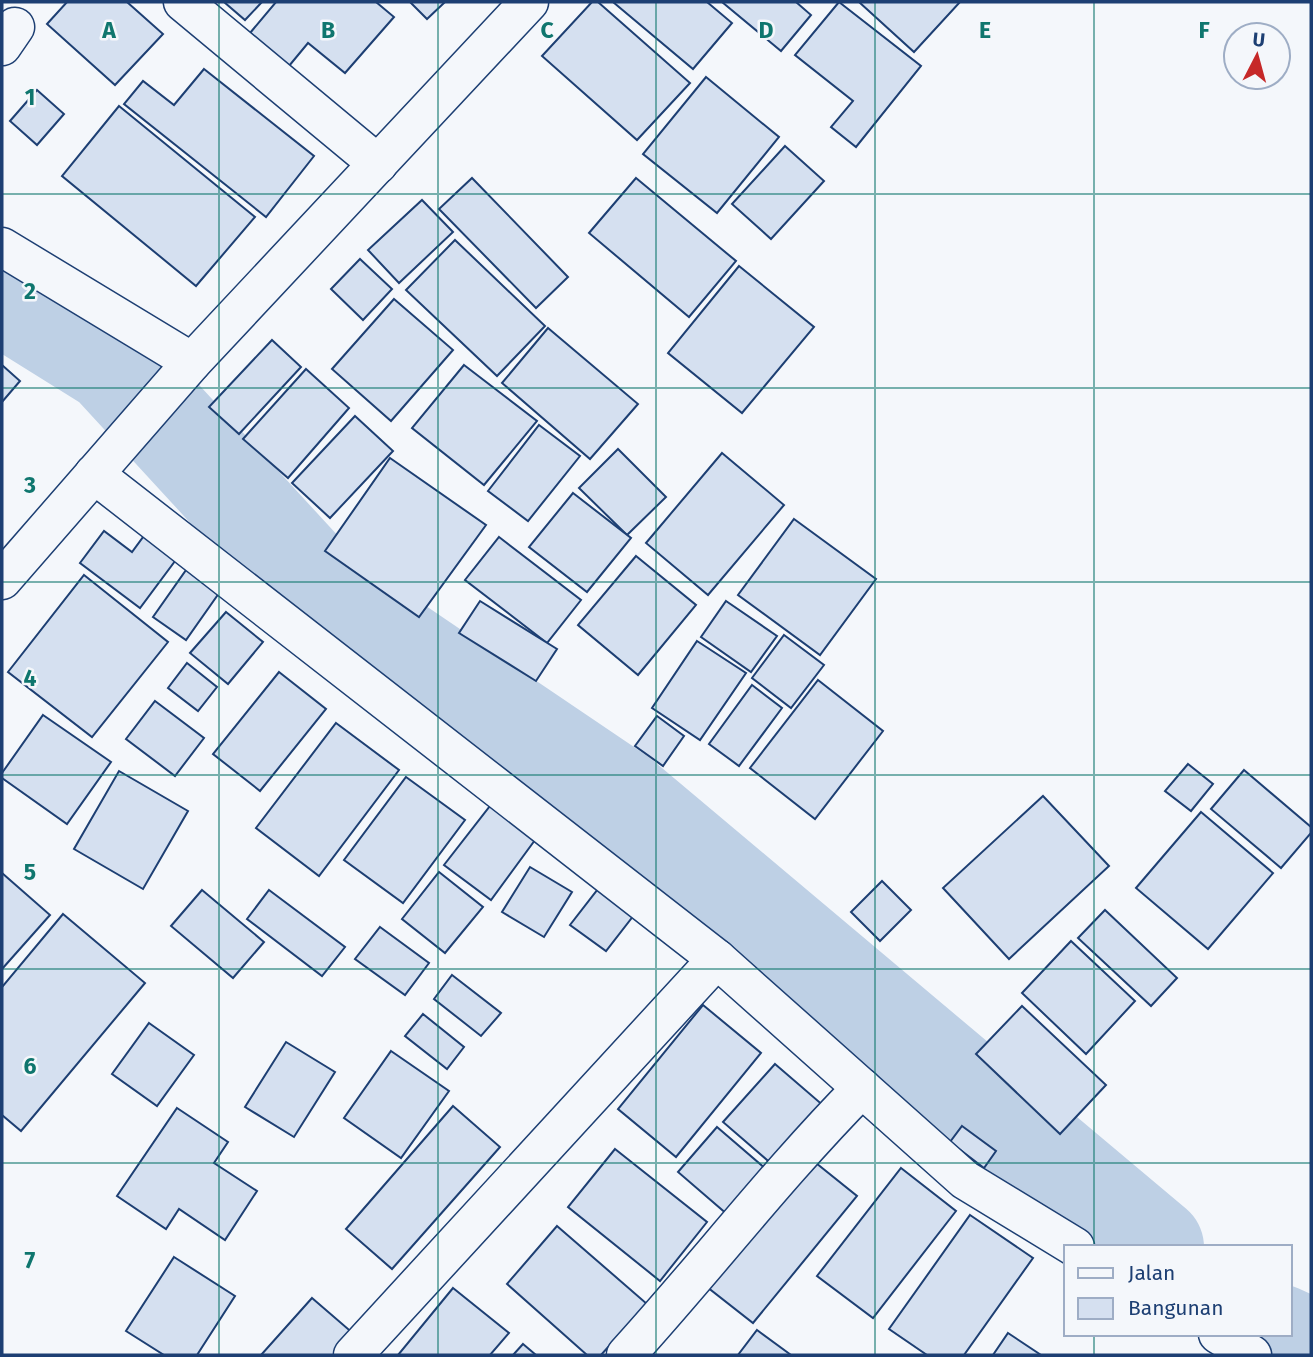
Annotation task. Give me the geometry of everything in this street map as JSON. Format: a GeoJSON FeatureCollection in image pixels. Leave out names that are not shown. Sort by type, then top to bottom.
{"type":"FeatureCollection","features":[{"type":"Feature","properties":{"kind":"street"},"geometry":{"type":"LineString","coordinates":[[183,2],[379,164]]}},
{"type":"Feature","properties":{"kind":"street"},"geometry":{"type":"LineString","coordinates":[[2,580],[182,373],[529,2]]}},
{"type":"Feature","properties":{"kind":"street"},"geometry":{"type":"LineString","coordinates":[[2,247],[182,373]]}},
{"type":"Feature","properties":{"kind":"street"},"geometry":{"type":"LineString","coordinates":[[103,462],[717,959],[965,1180],[1072,1245]]}},
{"type":"Feature","properties":{"kind":"street"},"geometry":{"type":"LineString","coordinates":[[353,1355],[717,959]]}},
{"type":"Feature","properties":{"kind":"street"},"geometry":{"type":"LineString","coordinates":[[626,1355],[697,1277],[800,1151],[862,1088]]}},
{"type":"Feature","properties":{"kind":"building"},"geometry":{"type":"Polygon","coordinates":[[[67,2],[127,2],[163,34],[115,85],[47,24],[67,2]]]}},
{"type":"Feature","properties":{"kind":"building"},"geometry":{"type":"Polygon","coordinates":[[[224,2],[262,2],[245,20],[224,2]]]}},
{"type":"Feature","properties":{"kind":"building"},"geometry":{"type":"Polygon","coordinates":[[[276,2],[376,2],[394,17],[345,73],[308,43],[289,66],[250,33],[276,2]]]}},
{"type":"Feature","properties":{"kind":"building"},"geometry":{"type":"Polygon","coordinates":[[[410,2],[445,2],[427,19],[410,2]]]}},
{"type":"Feature","properties":{"kind":"building"},"geometry":{"type":"Polygon","coordinates":[[[592,2],[598,2],[690,83],[637,140],[542,56],[592,2]]]}},
{"type":"Feature","properties":{"kind":"building"},"geometry":{"type":"Polygon","coordinates":[[[613,2],[707,2],[732,23],[693,69],[613,2]]]}},
{"type":"Feature","properties":{"kind":"building"},"geometry":{"type":"Polygon","coordinates":[[[722,2],[796,2],[811,15],[781,51],[722,2]]]}},
{"type":"Feature","properties":{"kind":"building"},"geometry":{"type":"Polygon","coordinates":[[[839,2],[921,66],[856,147],[831,127],[853,101],[795,55],[839,2]]]}},
{"type":"Feature","properties":{"kind":"building"},"geometry":{"type":"Polygon","coordinates":[[[859,2],[960,2],[914,52],[859,2]]]}},
{"type":"Feature","properties":{"kind":"building"},"geometry":{"type":"Polygon","coordinates":[[[204,69],[314,156],[266,217],[124,104],[143,81],[174,105],[204,69]]]}},
{"type":"Feature","properties":{"kind":"building"},"geometry":{"type":"Polygon","coordinates":[[[706,77],[779,137],[717,213],[643,154],[706,77]]]}},
{"type":"Feature","properties":{"kind":"building"},"geometry":{"type":"Polygon","coordinates":[[[37,90],[64,114],[37,145],[10,121],[37,90]]]}},
{"type":"Feature","properties":{"kind":"building"},"geometry":{"type":"Polygon","coordinates":[[[119,106],[255,217],[196,286],[62,176],[119,106]]]}},
{"type":"Feature","properties":{"kind":"building"},"geometry":{"type":"Polygon","coordinates":[[[785,146],[824,181],[771,239],[732,204],[785,146]]]}},
{"type":"Feature","properties":{"kind":"building"},"geometry":{"type":"Polygon","coordinates":[[[472,178],[568,277],[536,308],[439,209],[472,178]]]}},
{"type":"Feature","properties":{"kind":"building"},"geometry":{"type":"Polygon","coordinates":[[[636,178],[736,261],[689,317],[589,233],[636,178]]]}},
{"type":"Feature","properties":{"kind":"building"},"geometry":{"type":"Polygon","coordinates":[[[422,200],[453,232],[399,283],[368,250],[422,200]]]}},
{"type":"Feature","properties":{"kind":"building"},"geometry":{"type":"Polygon","coordinates":[[[455,240],[545,326],[497,376],[406,290],[455,240]]]}},
{"type":"Feature","properties":{"kind":"building"},"geometry":{"type":"Polygon","coordinates":[[[360,259],[392,289],[363,320],[331,289],[360,259]]]}},
{"type":"Feature","properties":{"kind":"building"},"geometry":{"type":"Polygon","coordinates":[[[739,266],[814,327],[742,413],[668,353],[739,266]]]}},
{"type":"Feature","properties":{"kind":"building"},"geometry":{"type":"Polygon","coordinates":[[[394,299],[453,350],[391,421],[332,369],[394,299]]]}},
{"type":"Feature","properties":{"kind":"building"},"geometry":{"type":"Polygon","coordinates":[[[548,328],[638,404],[590,459],[502,383],[548,328]]]}},
{"type":"Feature","properties":{"kind":"building"},"geometry":{"type":"Polygon","coordinates":[[[272,340],[301,367],[239,434],[209,407],[272,340]]]}},
{"type":"Feature","properties":{"kind":"building"},"geometry":{"type":"Polygon","coordinates":[[[2,365],[20,381],[2,402],[2,365]]]}},
{"type":"Feature","properties":{"kind":"building"},"geometry":{"type":"Polygon","coordinates":[[[464,365],[537,421],[484,485],[412,428],[464,365]]]}},
{"type":"Feature","properties":{"kind":"building"},"geometry":{"type":"Polygon","coordinates":[[[306,369],[349,408],[288,478],[243,439],[306,369]]]}},
{"type":"Feature","properties":{"kind":"building"},"geometry":{"type":"Polygon","coordinates":[[[355,416],[393,451],[330,518],[292,483],[355,416]]]}},
{"type":"Feature","properties":{"kind":"building"},"geometry":{"type":"Polygon","coordinates":[[[539,425],[580,456],[528,521],[488,491],[539,425]]]}},
{"type":"Feature","properties":{"kind":"building"},"geometry":{"type":"Polygon","coordinates":[[[618,449],[666,497],[627,535],[579,488],[618,449]]]}},
{"type":"Feature","properties":{"kind":"building"},"geometry":{"type":"Polygon","coordinates":[[[722,453],[784,505],[708,595],[646,543],[722,453]]]}},
{"type":"Feature","properties":{"kind":"building"},"geometry":{"type":"Polygon","coordinates":[[[390,458],[486,525],[419,617],[325,551],[390,458]]]}},
{"type":"Feature","properties":{"kind":"building"},"geometry":{"type":"Polygon","coordinates":[[[573,493],[631,538],[587,592],[529,547],[573,493]]]}},
{"type":"Feature","properties":{"kind":"building"},"geometry":{"type":"Polygon","coordinates":[[[794,519],[876,579],[820,655],[738,595],[794,519]]]}},
{"type":"Feature","properties":{"kind":"building"},"geometry":{"type":"Polygon","coordinates":[[[149,529],[181,553],[140,608],[80,563],[104,531],[132,552],[149,529]]]}},
{"type":"Feature","properties":{"kind":"building"},"geometry":{"type":"Polygon","coordinates":[[[499,537],[581,600],[547,643],[465,580],[499,537]]]}},
{"type":"Feature","properties":{"kind":"building"},"geometry":{"type":"Polygon","coordinates":[[[636,556],[696,605],[638,675],[578,625],[636,556]]]}},
{"type":"Feature","properties":{"kind":"building"},"geometry":{"type":"Polygon","coordinates":[[[191,563],[224,586],[186,640],[153,617],[191,563]]]}},
{"type":"Feature","properties":{"kind":"building"},"geometry":{"type":"Polygon","coordinates":[[[84,575],[168,642],[92,737],[8,672],[84,575]]]}},
{"type":"Feature","properties":{"kind":"building"},"geometry":{"type":"Polygon","coordinates":[[[480,601],[557,649],[536,681],[459,633],[480,601]]]}},
{"type":"Feature","properties":{"kind":"building"},"geometry":{"type":"Polygon","coordinates":[[[726,601],[777,636],[751,672],[701,637],[726,601]]]}},
{"type":"Feature","properties":{"kind":"building"},"geometry":{"type":"Polygon","coordinates":[[[226,612],[263,642],[228,684],[190,653],[226,612]]]}},
{"type":"Feature","properties":{"kind":"building"},"geometry":{"type":"Polygon","coordinates":[[[784,635],[824,665],[791,708],[752,678],[784,635]]]}},
{"type":"Feature","properties":{"kind":"building"},"geometry":{"type":"Polygon","coordinates":[[[697,641],[746,673],[700,740],[652,708],[697,641]]]}},
{"type":"Feature","properties":{"kind":"building"},"geometry":{"type":"Polygon","coordinates":[[[187,663],[217,687],[198,711],[168,688],[187,663]]]}},
{"type":"Feature","properties":{"kind":"building"},"geometry":{"type":"Polygon","coordinates":[[[279,672],[326,709],[260,791],[213,754],[279,672]]]}},
{"type":"Feature","properties":{"kind":"building"},"geometry":{"type":"Polygon","coordinates":[[[818,680],[883,731],[815,819],[750,768],[818,680]]]}},
{"type":"Feature","properties":{"kind":"building"},"geometry":{"type":"Polygon","coordinates":[[[752,685],[782,708],[739,766],[709,744],[752,685]]]}},
{"type":"Feature","properties":{"kind":"building"},"geometry":{"type":"Polygon","coordinates":[[[155,701],[204,738],[175,776],[126,739],[155,701]]]}},
{"type":"Feature","properties":{"kind":"building"},"geometry":{"type":"Polygon","coordinates":[[[43,715],[111,762],[67,824],[2,778],[2,773],[43,715]]]}},
{"type":"Feature","properties":{"kind":"building"},"geometry":{"type":"Polygon","coordinates":[[[657,716],[684,736],[663,766],[635,746],[657,716]]]}},
{"type":"Feature","properties":{"kind":"building"},"geometry":{"type":"Polygon","coordinates":[[[336,723],[399,770],[319,876],[256,828],[336,723]]]}},
{"type":"Feature","properties":{"kind":"building"},"geometry":{"type":"Polygon","coordinates":[[[1188,764],[1213,784],[1191,811],[1165,791],[1188,764]]]}},
{"type":"Feature","properties":{"kind":"building"},"geometry":{"type":"Polygon","coordinates":[[[1244,770],[1311,827],[1311,833],[1281,868],[1211,809],[1244,770]]]}},
{"type":"Feature","properties":{"kind":"building"},"geometry":{"type":"Polygon","coordinates":[[[119,771],[188,811],[143,889],[74,849],[119,771]]]}},
{"type":"Feature","properties":{"kind":"building"},"geometry":{"type":"Polygon","coordinates":[[[406,777],[465,820],[403,903],[344,860],[406,777]]]}},
{"type":"Feature","properties":{"kind":"building"},"geometry":{"type":"Polygon","coordinates":[[[1043,796],[1109,866],[1009,959],[943,888],[1043,796]]]}},
{"type":"Feature","properties":{"kind":"building"},"geometry":{"type":"Polygon","coordinates":[[[490,806],[535,840],[491,900],[444,865],[490,806]]]}},
{"type":"Feature","properties":{"kind":"building"},"geometry":{"type":"Polygon","coordinates":[[[1201,812],[1273,873],[1208,949],[1136,888],[1201,812]]]}},
{"type":"Feature","properties":{"kind":"building"},"geometry":{"type":"Polygon","coordinates":[[[530,867],[572,892],[544,937],[502,912],[530,867]]]}},
{"type":"Feature","properties":{"kind":"building"},"geometry":{"type":"Polygon","coordinates":[[[439,872],[483,907],[445,953],[402,919],[439,872]]]}},
{"type":"Feature","properties":{"kind":"building"},"geometry":{"type":"Polygon","coordinates":[[[2,873],[50,915],[2,969],[2,873]]]}},
{"type":"Feature","properties":{"kind":"building"},"geometry":{"type":"Polygon","coordinates":[[[882,881],[911,910],[880,941],[851,912],[882,881]]]}},
{"type":"Feature","properties":{"kind":"building"},"geometry":{"type":"Polygon","coordinates":[[[598,889],[634,915],[606,951],[570,925],[598,889]]]}},
{"type":"Feature","properties":{"kind":"building"},"geometry":{"type":"Polygon","coordinates":[[[202,890],[264,942],[233,978],[171,926],[202,890]]]}},
{"type":"Feature","properties":{"kind":"building"},"geometry":{"type":"Polygon","coordinates":[[[269,890],[345,947],[322,976],[247,919],[269,890]]]}},
{"type":"Feature","properties":{"kind":"building"},"geometry":{"type":"Polygon","coordinates":[[[1105,910],[1177,978],[1151,1006],[1078,938],[1105,910]]]}},
{"type":"Feature","properties":{"kind":"building"},"geometry":{"type":"Polygon","coordinates":[[[63,914],[145,983],[21,1131],[2,1115],[2,987],[63,914]]]}},
{"type":"Feature","properties":{"kind":"building"},"geometry":{"type":"Polygon","coordinates":[[[380,927],[429,963],[405,995],[355,959],[380,927]]]}},
{"type":"Feature","properties":{"kind":"building"},"geometry":{"type":"Polygon","coordinates":[[[1071,941],[1135,1001],[1086,1054],[1022,993],[1071,941]]]}},
{"type":"Feature","properties":{"kind":"building"},"geometry":{"type":"Polygon","coordinates":[[[452,975],[501,1013],[481,1036],[434,999],[452,975]]]}},
{"type":"Feature","properties":{"kind":"building"},"geometry":{"type":"Polygon","coordinates":[[[703,1005],[761,1053],[676,1157],[618,1109],[703,1005]]]}},
{"type":"Feature","properties":{"kind":"building"},"geometry":{"type":"Polygon","coordinates":[[[1022,1006],[1106,1085],[1060,1134],[976,1054],[1022,1006]]]}},
{"type":"Feature","properties":{"kind":"building"},"geometry":{"type":"Polygon","coordinates":[[[423,1014],[464,1047],[447,1069],[405,1036],[423,1014]]]}},
{"type":"Feature","properties":{"kind":"building"},"geometry":{"type":"Polygon","coordinates":[[[149,1023],[194,1055],[157,1106],[112,1074],[149,1023]]]}},
{"type":"Feature","properties":{"kind":"building"},"geometry":{"type":"Polygon","coordinates":[[[286,1042],[335,1072],[294,1137],[245,1107],[286,1042]]]}},
{"type":"Feature","properties":{"kind":"building"},"geometry":{"type":"Polygon","coordinates":[[[391,1051],[449,1091],[401,1158],[344,1118],[391,1051]]]}},
{"type":"Feature","properties":{"kind":"building"},"geometry":{"type":"Polygon","coordinates":[[[775,1064],[825,1107],[774,1166],[723,1122],[775,1064]]]}},
{"type":"Feature","properties":{"kind":"building"},"geometry":{"type":"Polygon","coordinates":[[[453,1106],[500,1147],[392,1269],[346,1229],[453,1106]]]}},
{"type":"Feature","properties":{"kind":"building"},"geometry":{"type":"Polygon","coordinates":[[[177,1108],[228,1142],[214,1163],[257,1191],[225,1240],[179,1209],[166,1229],[117,1196],[177,1108]]]}},
{"type":"Feature","properties":{"kind":"building"},"geometry":{"type":"Polygon","coordinates":[[[962,1126],[996,1151],[984,1168],[950,1142],[962,1126]]]}},
{"type":"Feature","properties":{"kind":"building"},"geometry":{"type":"Polygon","coordinates":[[[717,1127],[774,1176],[735,1221],[678,1172],[717,1127]]]}},
{"type":"Feature","properties":{"kind":"building"},"geometry":{"type":"Polygon","coordinates":[[[615,1149],[707,1222],[660,1281],[568,1207],[615,1149]]]}},
{"type":"Feature","properties":{"kind":"building"},"geometry":{"type":"Polygon","coordinates":[[[806,1155],[857,1196],[753,1323],[702,1283],[806,1155]]]}},
{"type":"Feature","properties":{"kind":"building"},"geometry":{"type":"Polygon","coordinates":[[[901,1168],[956,1211],[873,1318],[817,1276],[901,1168]]]}},
{"type":"Feature","properties":{"kind":"building"},"geometry":{"type":"Polygon","coordinates":[[[970,1215],[1033,1258],[964,1355],[927,1355],[889,1329],[970,1215]]]}},
{"type":"Feature","properties":{"kind":"building"},"geometry":{"type":"Polygon","coordinates":[[[557,1226],[647,1304],[601,1355],[587,1355],[507,1284],[557,1226]]]}},
{"type":"Feature","properties":{"kind":"building"},"geometry":{"type":"Polygon","coordinates":[[[174,1257],[235,1296],[197,1355],[164,1355],[126,1331],[174,1257]]]}},
{"type":"Feature","properties":{"kind":"building"},"geometry":{"type":"Polygon","coordinates":[[[453,1288],[509,1333],[490,1355],[398,1355],[453,1288]]]}},
{"type":"Feature","properties":{"kind":"building"},"geometry":{"type":"Polygon","coordinates":[[[312,1298],[355,1335],[337,1355],[261,1355],[312,1298]]]}},
{"type":"Feature","properties":{"kind":"building"},"geometry":{"type":"Polygon","coordinates":[[[757,1330],[791,1355],[738,1355],[757,1330]]]}},
{"type":"Feature","properties":{"kind":"building"},"geometry":{"type":"Polygon","coordinates":[[[1008,1333],[1041,1355],[993,1355],[1008,1333]]]}},
{"type":"Feature","properties":{"kind":"building"},"geometry":{"type":"Polygon","coordinates":[[[523,1344],[536,1355],[513,1355],[523,1344]]]}},
{"type":"Feature","properties":{"kind":"waterway"},"geometry":{"type":"LineString","coordinates":[[2,295],[111,363],[331,602],[620,798],[1152,1245]]}},
{"type":"Feature","properties":{"kind":"waterway"},"geometry":{"type":"LineString","coordinates":[[1282,1336],[1311,1349]]}}]}
